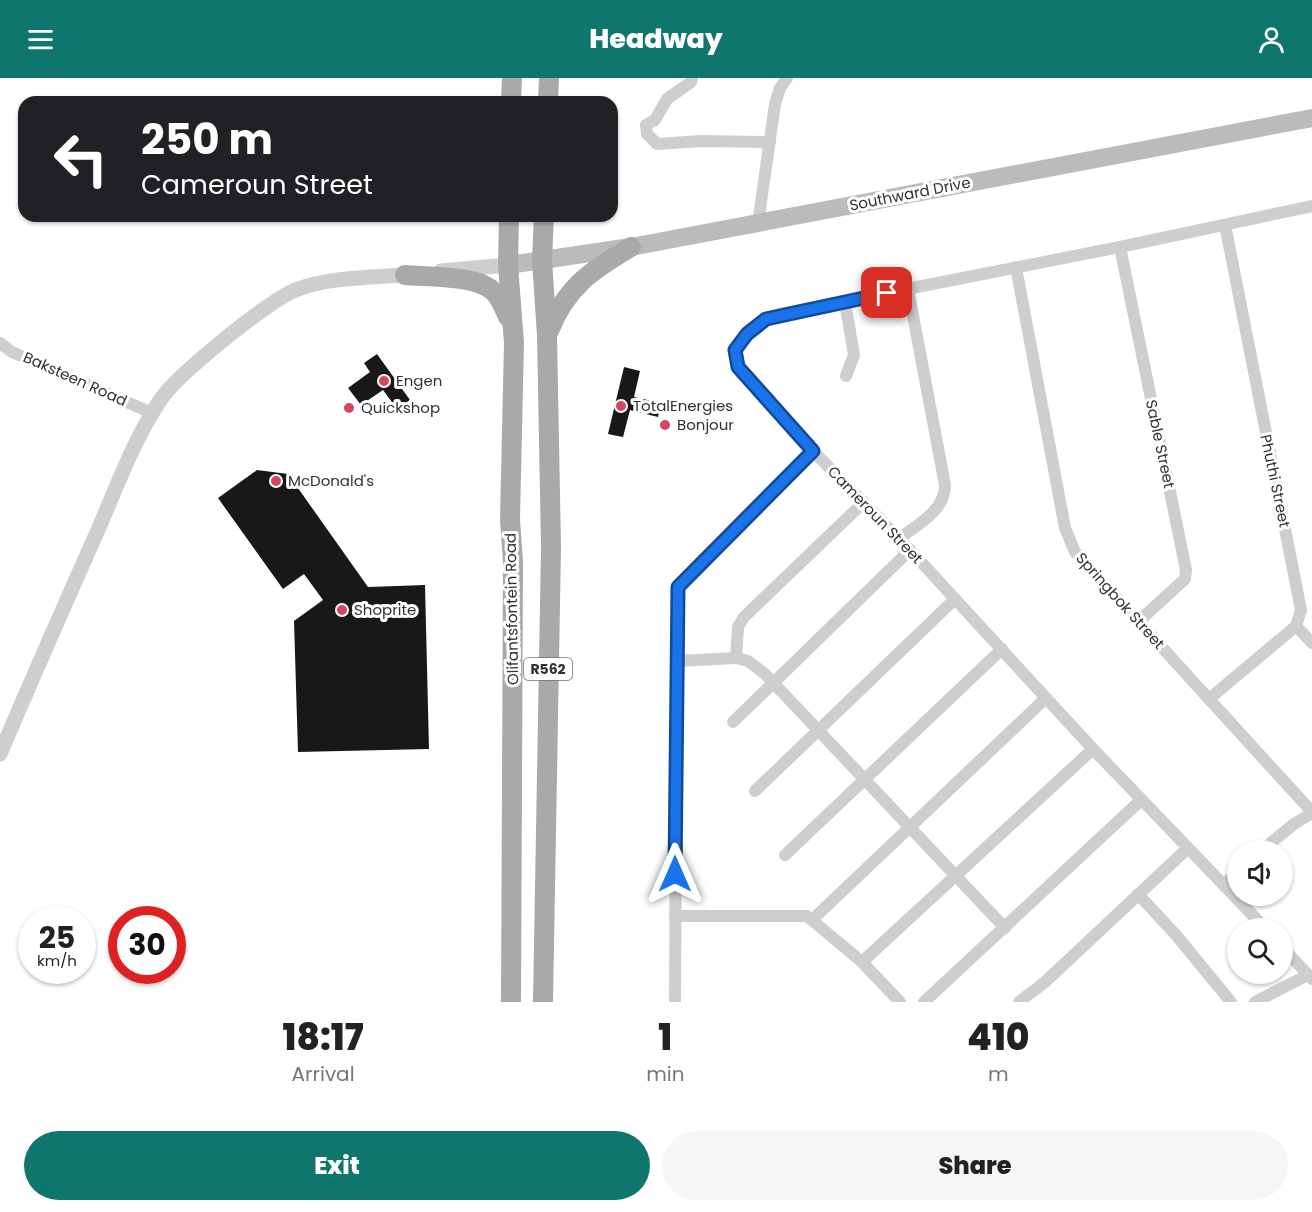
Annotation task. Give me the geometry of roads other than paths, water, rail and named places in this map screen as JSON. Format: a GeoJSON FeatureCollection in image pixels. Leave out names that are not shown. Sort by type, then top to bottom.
{"type":"FeatureCollection","features":[{"type":"Feature","properties":{"kind":"main road"},"geometry":{"type":"LineString","coordinates":[[511,96],[512,78]]}},
{"type":"Feature","properties":{"kind":"main road"},"geometry":{"type":"LineString","coordinates":[[548,96],[549,78]]}},
{"type":"Feature","properties":{"kind":"main road","name":"Southward Drive"},"geometry":{"type":"LineString","coordinates":[[508,265],[631,247],[1312,118]]}},
{"type":"Feature","properties":{"kind":"main road","name":"Olifantsfontein Road"},"geometry":{"type":"LineString","coordinates":[[509,222],[508,265],[514,343],[510,520],[513,562],[511,1002]]}},
{"type":"Feature","properties":{"kind":"main road","name":"R562"},"geometry":{"type":"LineString","coordinates":[[543,1002],[551,547],[547,335],[542,260],[544,222]]}},
{"type":"Feature","properties":{"kind":"main road"},"geometry":{"type":"LineString","coordinates":[[547,335],[556,313],[570,291],[591,272],[631,247]]}},
{"type":"Feature","properties":{"kind":"main road"},"geometry":{"type":"LineString","coordinates":[[405,275],[474,281],[485,285],[500,299],[514,343]]}},
{"type":"Feature","properties":{"kind":"street"},"geometry":{"type":"LineString","coordinates":[[692,78],[691,82],[667,99],[656,120],[646,125],[645,128],[652,142],[659,145],[701,141],[770,142]]}},
{"type":"Feature","properties":{"kind":"street"},"geometry":{"type":"LineString","coordinates":[[758,223],[777,96],[787,78]]}},
{"type":"Feature","properties":{"kind":"street","name":"Cameroun Street"},"geometry":{"type":"LineString","coordinates":[[1256,918],[1093,749],[910,550],[813,451],[738,367],[735,350],[747,334],[766,319],[1016,267],[1120,248],[1312,206]]}},
{"type":"Feature","properties":{"kind":"street","name":"Phuthi Street"},"geometry":{"type":"LineString","coordinates":[[1225,225],[1301,610],[1296,626]]}},
{"type":"Feature","properties":{"kind":"street","name":"Sable Street"},"geometry":{"type":"LineString","coordinates":[[1120,248],[1186,570],[1185,579],[1139,621]]}},
{"type":"Feature","properties":{"kind":"street"},"geometry":{"type":"LineString","coordinates":[[0,754],[134,448],[152,413],[168,389],[183,374],[288,294],[326,283],[508,265]]}},
{"type":"Feature","properties":{"kind":"street","name":"Springbok Street"},"geometry":{"type":"LineString","coordinates":[[1016,267],[1068,537],[1079,558],[1312,812]]}},
{"type":"Feature","properties":{"kind":"street"},"geometry":{"type":"LineString","coordinates":[[899,539],[937,508],[945,495],[908,289]]}},
{"type":"Feature","properties":{"kind":"street"},"geometry":{"type":"LineString","coordinates":[[845,302],[854,355],[846,376]]}},
{"type":"Feature","properties":{"kind":"street","name":"Baksteen Road"},"geometry":{"type":"LineString","coordinates":[[0,343],[12,352],[152,413]]}},
{"type":"Feature","properties":{"kind":"street"},"geometry":{"type":"LineString","coordinates":[[675,1002],[676,592],[679,585],[813,451]]}},
{"type":"Feature","properties":{"kind":"street"},"geometry":{"type":"LineString","coordinates":[[736,658],[738,627],[744,617],[864,502]]}},
{"type":"Feature","properties":{"kind":"street"},"geometry":{"type":"LineString","coordinates":[[733,722],[910,550]]}},
{"type":"Feature","properties":{"kind":"street"},"geometry":{"type":"LineString","coordinates":[[755,791],[956,599]]}},
{"type":"Feature","properties":{"kind":"street"},"geometry":{"type":"LineString","coordinates":[[1209,699],[1296,626],[1312,643]]}},
{"type":"Feature","properties":{"kind":"street"},"geometry":{"type":"LineString","coordinates":[[785,855],[1002,650]]}},
{"type":"Feature","properties":{"kind":"street"},"geometry":{"type":"LineString","coordinates":[[677,661],[736,658],[757,667],[1005,928]]}},
{"type":"Feature","properties":{"kind":"street"},"geometry":{"type":"LineString","coordinates":[[813,919],[1046,698]]}},
{"type":"Feature","properties":{"kind":"street"},"geometry":{"type":"LineString","coordinates":[[862,963],[1093,749]]}},
{"type":"Feature","properties":{"kind":"street"},"geometry":{"type":"LineString","coordinates":[[924,1002],[1141,800]]}},
{"type":"Feature","properties":{"kind":"street"},"geometry":{"type":"LineString","coordinates":[[1274,840],[1312,812]]}},
{"type":"Feature","properties":{"kind":"street"},"geometry":{"type":"LineString","coordinates":[[1019,1002],[1045,981],[1188,848]]}},
{"type":"Feature","properties":{"kind":"street"},"geometry":{"type":"LineString","coordinates":[[1138,894],[1176,935],[1231,1002]]}},
{"type":"Feature","properties":{"kind":"street"},"geometry":{"type":"LineString","coordinates":[[675,916],[797,915],[813,919],[862,963],[900,1002]]}},
{"type":"Feature","properties":{"kind":"street"},"geometry":{"type":"LineString","coordinates":[[1255,1002],[1310,977],[1293,959]]}},
{"type":"Feature","properties":{"kind":"place","name":"Engen"},"geometry":{"type":"Point","coordinates":[384,381]}},
{"type":"Feature","properties":{"kind":"place","name":"TotalEnergies"},"geometry":{"type":"Point","coordinates":[621,406]}},
{"type":"Feature","properties":{"kind":"place","name":"Quickshop"},"geometry":{"type":"Point","coordinates":[349,408]}},
{"type":"Feature","properties":{"kind":"place","name":"Bonjour"},"geometry":{"type":"Point","coordinates":[665,425]}},
{"type":"Feature","properties":{"kind":"place","name":"McDonald's"},"geometry":{"type":"Point","coordinates":[276,481]}},
{"type":"Feature","properties":{"kind":"place","name":"Shoprite"},"geometry":{"type":"Point","coordinates":[342,610]}}]}
